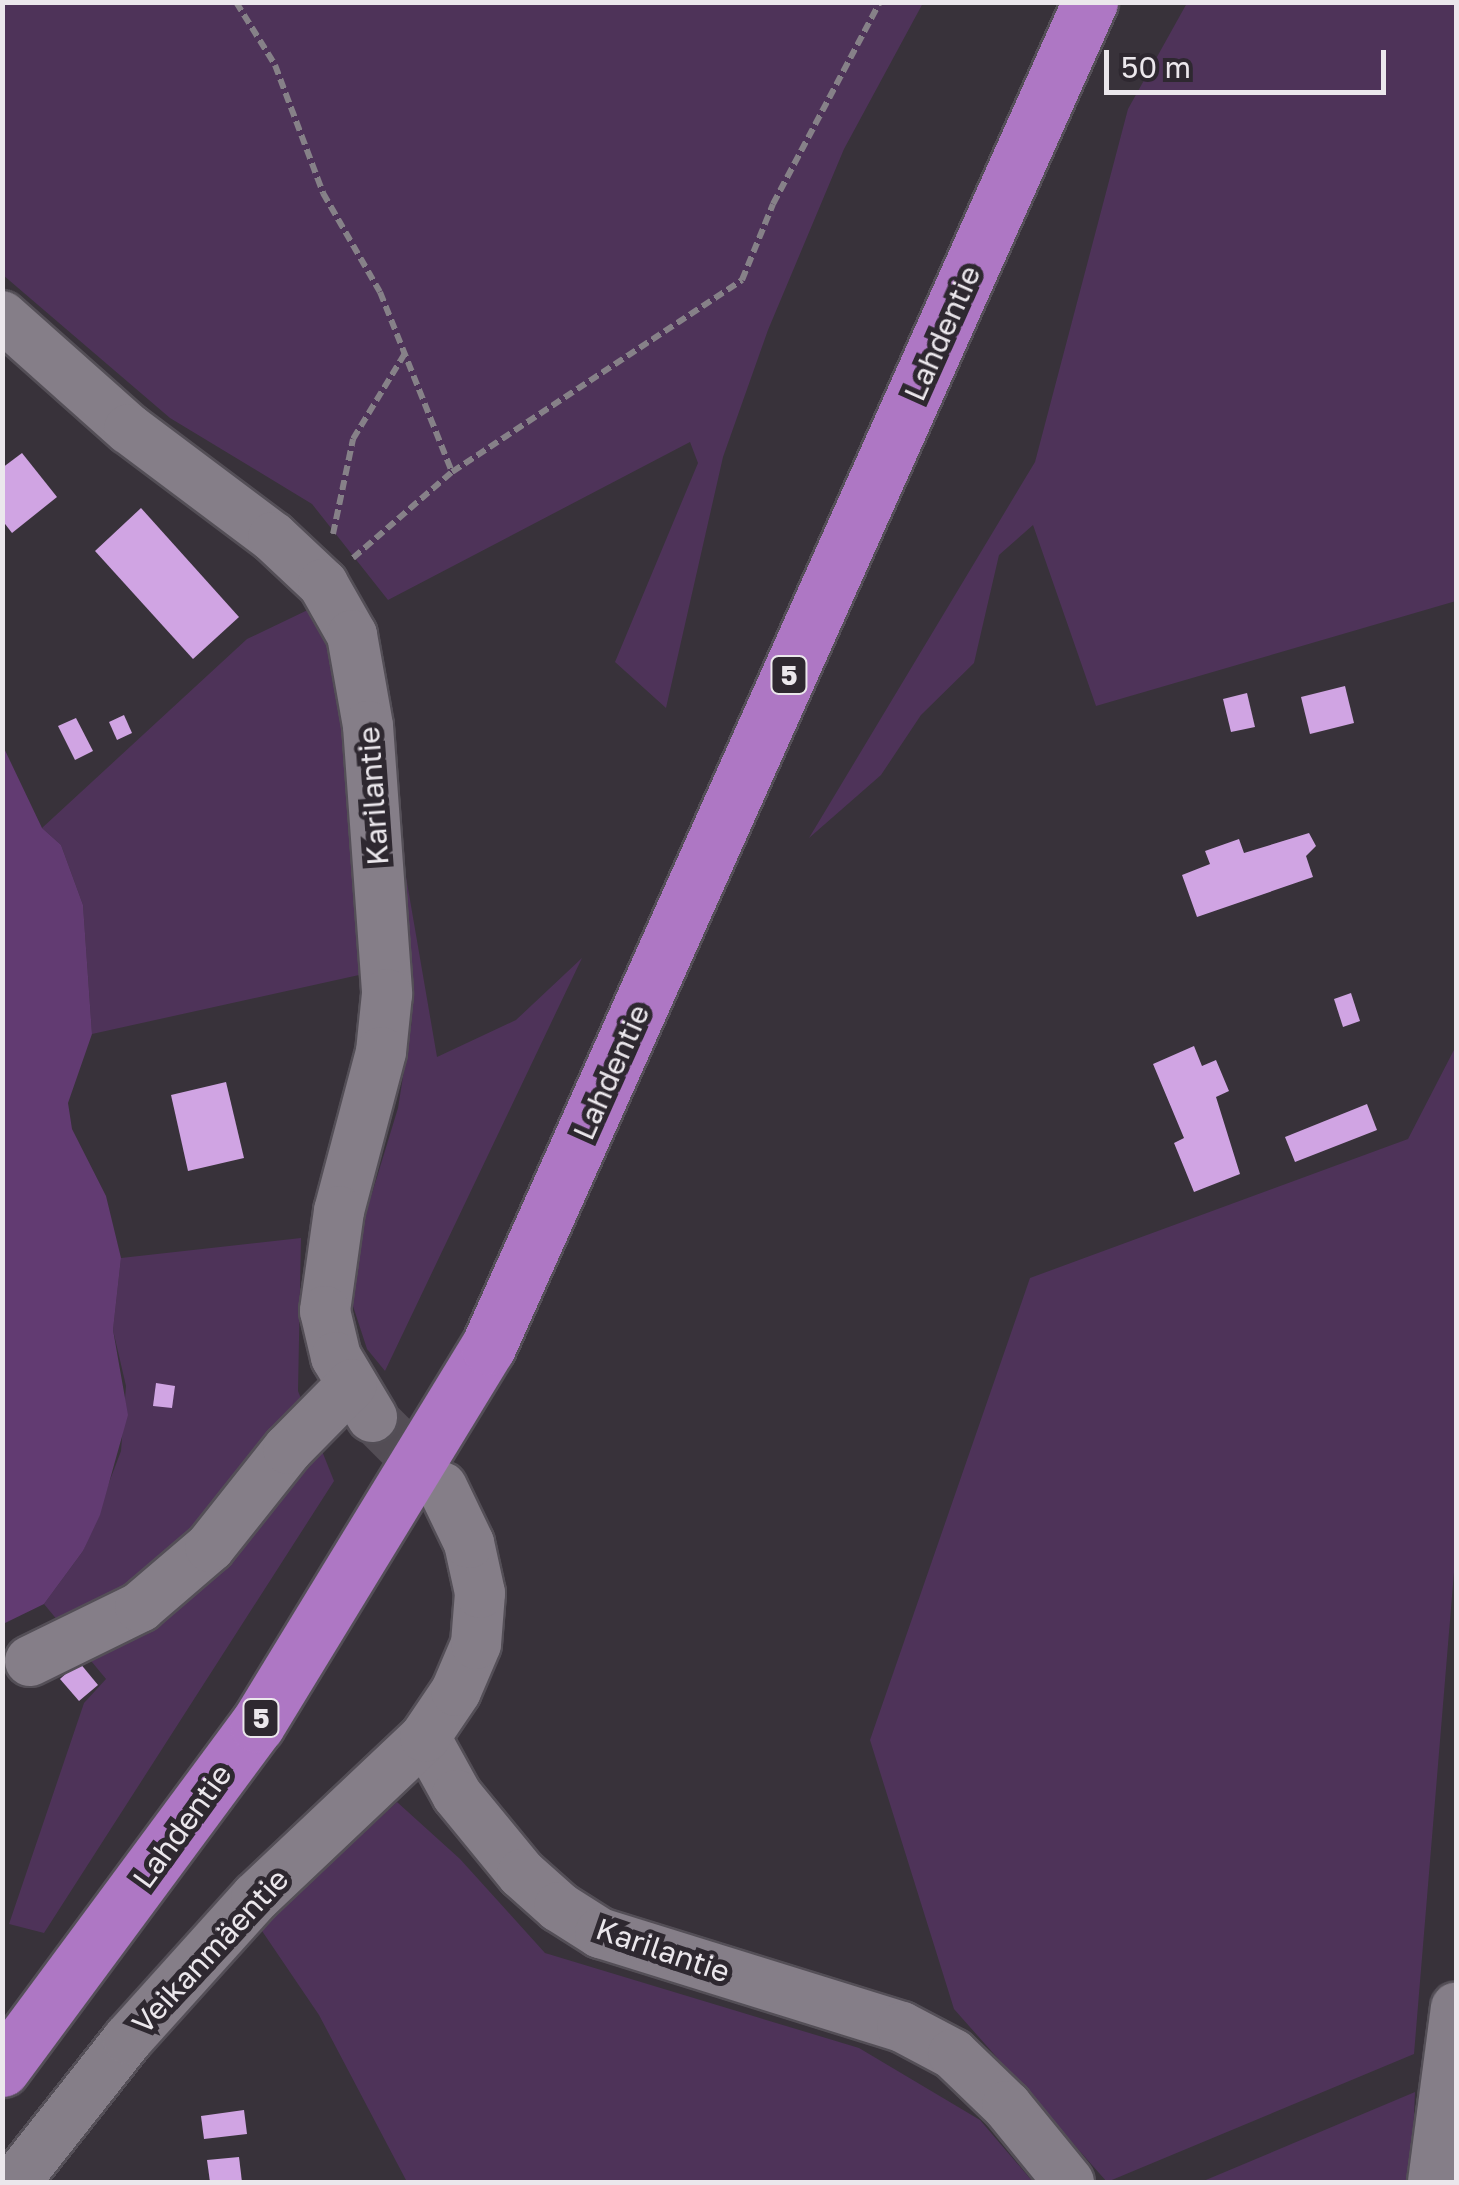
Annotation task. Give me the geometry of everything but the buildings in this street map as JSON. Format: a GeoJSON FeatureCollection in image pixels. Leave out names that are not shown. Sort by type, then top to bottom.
{"type":"FeatureCollection","features":[{"type":"Feature","properties":{"kind":"highway","name":"Lahdentie"},"geometry":{"type":"LineString","coordinates":[[2,2069],[256,1725],[488,1347],[1090,2]]}},
{"type":"Feature","properties":{"kind":"street","name":"Karilantie"},"geometry":{"type":"LineString","coordinates":[[2,316],[129,429],[273,536],[323,584],[352,635],[362,673],[386,994],[381,1052],[328,1272],[325,1311],[336,1357],[362,1400],[288,1448],[210,1547],[140,1607],[30,1661]]}},
{"type":"Feature","properties":{"kind":"street"},"geometry":{"type":"LineString","coordinates":[[425,1737],[456,1691],[476,1644],[480,1593],[469,1543],[442,1486]]}},
{"type":"Feature","properties":{"kind":"street","name":"Karilantie"},"geometry":{"type":"LineString","coordinates":[[425,1737],[457,1795],[522,1874],[559,1907],[600,1933],[902,2028],[952,2054],[1007,2106],[1069,2182]]}},
{"type":"Feature","properties":{"kind":"street","name":"Veikanmäentie"},"geometry":{"type":"LineString","coordinates":[[15,2182],[128,2039],[256,1897],[425,1737]]}},
{"type":"Feature","properties":{"kind":"street"},"geometry":{"type":"LineString","coordinates":[[1433,2182],[1456,2008]]}},
{"type":"Feature","properties":{"kind":"path"},"geometry":{"type":"LineString","coordinates":[[236,2],[275,65],[323,193],[380,292],[452,472]]}},
{"type":"Feature","properties":{"kind":"path"},"geometry":{"type":"LineString","coordinates":[[323,584],[452,472],[742,280],[774,204],[880,2]]}},
{"type":"Feature","properties":{"kind":"path"},"geometry":{"type":"LineString","coordinates":[[323,584],[353,439],[405,353]]}},
{"type":"Feature","properties":{"kind":"shaded area"},"geometry":{"type":"Polygon","coordinates":[[[2,3],[923,3],[844,149],[768,330],[723,457],[666,708],[615,662],[698,463],[690,442],[388,600],[312,504],[170,418],[3,275],[2,3]]]}},
{"type":"Feature","properties":{"kind":"shaded area"},"geometry":{"type":"Polygon","coordinates":[[[1187,3],[1456,3],[1456,601],[1096,706],[1033,525],[999,555],[974,663],[921,715],[881,775],[809,838],[1035,462],[1128,109],[1187,3]]]}},
{"type":"Feature","properties":{"kind":"shaded area"},"geometry":{"type":"Polygon","coordinates":[[[316,606],[338,654],[359,975],[92,1034],[83,905],[61,845],[42,828],[247,639],[316,606]]]}},
{"type":"Feature","properties":{"kind":"shaded area"},"geometry":{"type":"Polygon","coordinates":[[[2,744],[42,828],[61,845],[83,905],[92,1034],[68,1103],[72,1129],[106,1196],[121,1258],[113,1330],[128,1415],[100,1515],[83,1551],[44,1604],[3,1624],[2,744]]]}},
{"type":"Feature","properties":{"kind":"shaded area"},"geometry":{"type":"Polygon","coordinates":[[[404,865],[437,1057],[516,1020],[582,958],[385,1371],[367,1349],[352,1303],[359,1236],[398,1108],[412,1020],[404,865]]]}},
{"type":"Feature","properties":{"kind":"shaded area"},"geometry":{"type":"Polygon","coordinates":[[[1456,1046],[1456,1548],[1414,2054],[1107,2182],[954,2009],[870,1740],[1030,1278],[1408,1139],[1456,1046]]]}},
{"type":"Feature","properties":{"kind":"shaded area"},"geometry":{"type":"Polygon","coordinates":[[[301,1238],[298,1391],[334,1481],[44,1933],[9,1924],[84,1703],[106,1679],[44,1604],[83,1551],[121,1451],[126,1386],[113,1330],[121,1258],[301,1238]]]}},
{"type":"Feature","properties":{"kind":"shaded area"},"geometry":{"type":"Polygon","coordinates":[[[397,1802],[460,1859],[545,1953],[859,2048],[980,2120],[1033,2182],[407,2182],[319,2015],[260,1928],[397,1802]]]}},
{"type":"Feature","properties":{"kind":"shaded area"},"geometry":{"type":"Polygon","coordinates":[[[1415,2092],[1411,2182],[1201,2182],[1415,2092]]]}},
{"type":"Feature","properties":{"kind":"tunnel"},"geometry":{"type":"LineString","coordinates":[[372,1417],[442,1487]]}}]}
